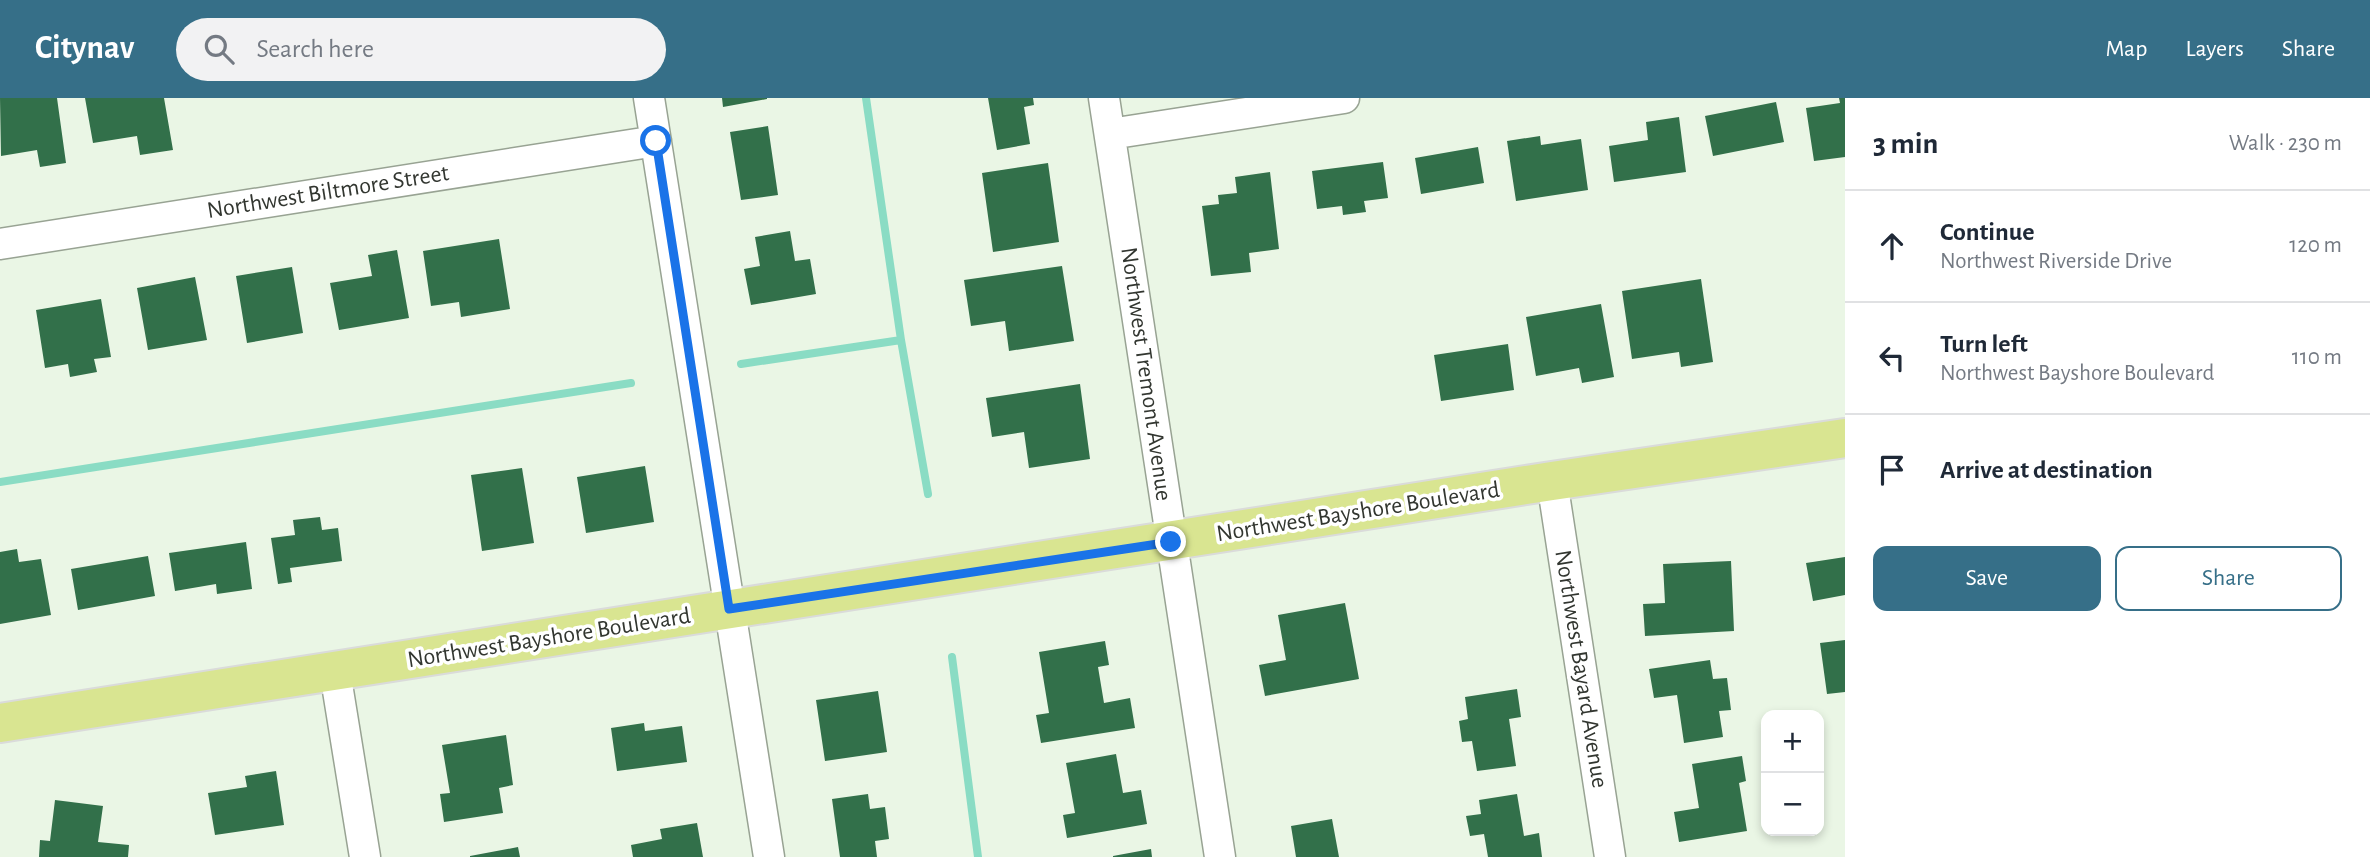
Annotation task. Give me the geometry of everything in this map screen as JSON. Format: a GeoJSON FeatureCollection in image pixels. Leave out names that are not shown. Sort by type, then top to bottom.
{"type":"FeatureCollection","features":[{"type":"Feature","properties":{"kind":"main road","name":"Northwest Bayshore Boulevard"},"geometry":{"type":"LineString","coordinates":[[0,723],[1552,481],[1845,438]]}},
{"type":"Feature","properties":{"kind":"street"},"geometry":{"type":"LineString","coordinates":[[649,98],[769,857]]}},
{"type":"Feature","properties":{"kind":"street","name":"Northwest Tremont Avenue"},"geometry":{"type":"LineString","coordinates":[[1104,98],[1220,857]]}},
{"type":"Feature","properties":{"kind":"street"},"geometry":{"type":"LineString","coordinates":[[1110,134],[1344,98]]}},
{"type":"Feature","properties":{"kind":"street","name":"Northwest Biltmore Street"},"geometry":{"type":"LineString","coordinates":[[0,244],[656,141]]}},
{"type":"Feature","properties":{"kind":"street","name":"Northwest Bayard Avenue"},"geometry":{"type":"LineString","coordinates":[[1552,481],[1610,857]]}},
{"type":"Feature","properties":{"kind":"street"},"geometry":{"type":"LineString","coordinates":[[335,672],[365,857]]}},
{"type":"Feature","properties":{"kind":"building"},"geometry":{"type":"Polygon","coordinates":[[[0,98],[57,98],[66,163],[40,167],[37,150],[1,156],[0,98]]]}},
{"type":"Feature","properties":{"kind":"building"},"geometry":{"type":"Polygon","coordinates":[[[85,98],[164,98],[173,150],[140,155],[137,136],[93,143],[85,98]]]}},
{"type":"Feature","properties":{"kind":"building"},"geometry":{"type":"Polygon","coordinates":[[[722,98],[767,98],[767,99],[723,107],[722,98]]]}},
{"type":"Feature","properties":{"kind":"building"},"geometry":{"type":"Polygon","coordinates":[[[988,98],[1033,98],[1034,105],[1024,107],[1030,144],[997,150],[988,98]]]}},
{"type":"Feature","properties":{"kind":"building"},"geometry":{"type":"Polygon","coordinates":[[[1839,98],[1845,98],[1845,157],[1814,161],[1806,108],[1840,103],[1839,98]]]}},
{"type":"Feature","properties":{"kind":"building"},"geometry":{"type":"Polygon","coordinates":[[[1776,102],[1784,142],[1713,156],[1705,116],[1776,102]]]}},
{"type":"Feature","properties":{"kind":"building"},"geometry":{"type":"Polygon","coordinates":[[[1679,117],[1686,172],[1614,182],[1609,146],[1648,140],[1646,122],[1679,117]]]}},
{"type":"Feature","properties":{"kind":"building"},"geometry":{"type":"Polygon","coordinates":[[[768,126],[778,195],[741,200],[730,132],[768,126]]]}},
{"type":"Feature","properties":{"kind":"building"},"geometry":{"type":"Polygon","coordinates":[[[1540,136],[1541,145],[1581,139],[1588,190],[1516,201],[1507,141],[1540,136]]]}},
{"type":"Feature","properties":{"kind":"building"},"geometry":{"type":"Polygon","coordinates":[[[1478,147],[1484,183],[1421,194],[1415,158],[1478,147]]]}},
{"type":"Feature","properties":{"kind":"building"},"geometry":{"type":"Polygon","coordinates":[[[1383,162],[1388,198],[1364,201],[1366,212],[1343,215],[1342,206],[1317,209],[1312,171],[1383,162]]]}},
{"type":"Feature","properties":{"kind":"building"},"geometry":{"type":"Polygon","coordinates":[[[1048,163],[1059,242],[993,252],[982,173],[1048,163]]]}},
{"type":"Feature","properties":{"kind":"building"},"geometry":{"type":"Polygon","coordinates":[[[1270,172],[1279,249],[1249,253],[1251,272],[1211,276],[1202,206],[1219,204],[1218,195],[1237,193],[1235,177],[1270,172]]]}},
{"type":"Feature","properties":{"kind":"building"},"geometry":{"type":"Polygon","coordinates":[[[790,231],[795,261],[810,259],[816,294],[751,305],[744,269],[760,266],[755,237],[790,231]]]}},
{"type":"Feature","properties":{"kind":"building"},"geometry":{"type":"Polygon","coordinates":[[[499,239],[510,309],[461,317],[459,302],[431,306],[423,251],[499,239]]]}},
{"type":"Feature","properties":{"kind":"building"},"geometry":{"type":"Polygon","coordinates":[[[397,250],[409,318],[339,330],[330,283],[372,276],[368,255],[397,250]]]}},
{"type":"Feature","properties":{"kind":"building"},"geometry":{"type":"Polygon","coordinates":[[[1062,266],[1074,341],[1009,351],[1005,321],[971,326],[964,280],[1062,266]]]}},
{"type":"Feature","properties":{"kind":"building"},"geometry":{"type":"Polygon","coordinates":[[[292,267],[303,333],[247,343],[236,276],[292,267]]]}},
{"type":"Feature","properties":{"kind":"building"},"geometry":{"type":"Polygon","coordinates":[[[195,277],[207,340],[148,350],[137,288],[195,277]]]}},
{"type":"Feature","properties":{"kind":"building"},"geometry":{"type":"Polygon","coordinates":[[[1701,279],[1713,362],[1681,367],[1679,352],[1632,359],[1622,291],[1701,279]]]}},
{"type":"Feature","properties":{"kind":"building"},"geometry":{"type":"Polygon","coordinates":[[[101,299],[111,357],[94,359],[97,372],[70,377],[68,364],[45,368],[36,310],[101,299]]]}},
{"type":"Feature","properties":{"kind":"building"},"geometry":{"type":"Polygon","coordinates":[[[1601,304],[1614,377],[1582,383],[1579,368],[1536,376],[1526,317],[1601,304]]]}},
{"type":"Feature","properties":{"kind":"building"},"geometry":{"type":"Polygon","coordinates":[[[1508,344],[1514,390],[1441,401],[1434,355],[1508,344]]]}},
{"type":"Feature","properties":{"kind":"building"},"geometry":{"type":"Polygon","coordinates":[[[1080,384],[1090,459],[1029,468],[1024,432],[992,437],[986,398],[1080,384]]]}},
{"type":"Feature","properties":{"kind":"building"},"geometry":{"type":"Polygon","coordinates":[[[645,466],[654,522],[586,533],[577,477],[645,466]]]}},
{"type":"Feature","properties":{"kind":"building"},"geometry":{"type":"Polygon","coordinates":[[[522,468],[534,543],[482,551],[471,475],[522,468]]]}},
{"type":"Feature","properties":{"kind":"building"},"geometry":{"type":"Polygon","coordinates":[[[320,517],[322,530],[338,528],[342,561],[290,568],[292,582],[278,584],[271,538],[295,535],[293,520],[320,517]]]}},
{"type":"Feature","properties":{"kind":"building"},"geometry":{"type":"Polygon","coordinates":[[[246,542],[252,589],[217,594],[216,584],[175,591],[169,553],[246,542]]]}},
{"type":"Feature","properties":{"kind":"building"},"geometry":{"type":"Polygon","coordinates":[[[17,549],[19,562],[41,559],[51,615],[0,624],[0,552],[17,549]]]}},
{"type":"Feature","properties":{"kind":"building"},"geometry":{"type":"Polygon","coordinates":[[[148,556],[155,596],[78,610],[71,569],[148,556]]]}},
{"type":"Feature","properties":{"kind":"building"},"geometry":{"type":"Polygon","coordinates":[[[1845,557],[1845,595],[1813,601],[1806,563],[1845,557]]]}},
{"type":"Feature","properties":{"kind":"building"},"geometry":{"type":"Polygon","coordinates":[[[1731,561],[1734,631],[1645,636],[1643,604],[1665,603],[1663,564],[1731,561]]]}},
{"type":"Feature","properties":{"kind":"building"},"geometry":{"type":"Polygon","coordinates":[[[1345,603],[1359,679],[1265,696],[1259,665],[1286,660],[1278,615],[1345,603]]]}},
{"type":"Feature","properties":{"kind":"building"},"geometry":{"type":"Polygon","coordinates":[[[1845,640],[1845,692],[1827,694],[1820,643],[1845,640]]]}},
{"type":"Feature","properties":{"kind":"building"},"geometry":{"type":"Polygon","coordinates":[[[1105,641],[1109,665],[1098,667],[1104,703],[1130,698],[1135,728],[1041,743],[1036,715],[1049,713],[1039,652],[1105,641]]]}},
{"type":"Feature","properties":{"kind":"building"},"geometry":{"type":"Polygon","coordinates":[[[1710,660],[1713,679],[1727,678],[1731,710],[1719,711],[1723,737],[1684,743],[1677,695],[1654,698],[1649,669],[1710,660]]]}},
{"type":"Feature","properties":{"kind":"building"},"geometry":{"type":"Polygon","coordinates":[[[1517,689],[1521,717],[1509,719],[1516,766],[1477,771],[1472,741],[1462,742],[1459,721],[1468,719],[1465,697],[1517,689]]]}},
{"type":"Feature","properties":{"kind":"building"},"geometry":{"type":"Polygon","coordinates":[[[878,691],[887,752],[825,761],[816,700],[878,691]]]}},
{"type":"Feature","properties":{"kind":"building"},"geometry":{"type":"Polygon","coordinates":[[[644,723],[645,731],[682,726],[687,762],[617,771],[611,728],[644,723]]]}},
{"type":"Feature","properties":{"kind":"building"},"geometry":{"type":"Polygon","coordinates":[[[506,735],[513,785],[499,788],[503,813],[444,822],[440,794],[450,793],[442,745],[506,735]]]}},
{"type":"Feature","properties":{"kind":"building"},"geometry":{"type":"Polygon","coordinates":[[[1116,754],[1123,793],[1141,790],[1147,824],[1067,838],[1063,815],[1075,813],[1066,763],[1116,754]]]}},
{"type":"Feature","properties":{"kind":"building"},"geometry":{"type":"Polygon","coordinates":[[[1742,756],[1746,781],[1739,783],[1747,831],[1679,842],[1674,812],[1699,808],[1692,764],[1742,756]]]}},
{"type":"Feature","properties":{"kind":"building"},"geometry":{"type":"Polygon","coordinates":[[[276,771],[284,825],[215,835],[208,793],[247,787],[245,776],[276,771]]]}},
{"type":"Feature","properties":{"kind":"building"},"geometry":{"type":"Polygon","coordinates":[[[868,794],[870,809],[885,807],[889,839],[875,841],[877,857],[840,857],[832,799],[868,794]]]}},
{"type":"Feature","properties":{"kind":"building"},"geometry":{"type":"Polygon","coordinates":[[[1517,794],[1524,836],[1539,833],[1542,857],[1488,857],[1484,834],[1470,836],[1466,816],[1481,814],[1479,800],[1517,794]]]}},
{"type":"Feature","properties":{"kind":"building"},"geometry":{"type":"Polygon","coordinates":[[[55,800],[103,806],[98,842],[129,845],[128,857],[39,857],[40,840],[50,841],[55,800]]]}},
{"type":"Feature","properties":{"kind":"building"},"geometry":{"type":"Polygon","coordinates":[[[1332,819],[1339,857],[1296,857],[1291,826],[1332,819]]]}},
{"type":"Feature","properties":{"kind":"building"},"geometry":{"type":"Polygon","coordinates":[[[697,823],[703,857],[633,857],[631,845],[662,839],[660,829],[697,823]]]}},
{"type":"Feature","properties":{"kind":"building"},"geometry":{"type":"Polygon","coordinates":[[[518,847],[520,857],[470,857],[470,856],[518,847]]]}},
{"type":"Feature","properties":{"kind":"building"},"geometry":{"type":"Polygon","coordinates":[[[1151,849],[1152,857],[1113,857],[1113,856],[1151,849]]]}},
{"type":"Feature","properties":{"kind":"waterway"},"geometry":{"type":"LineString","coordinates":[[866,98],[901,340],[928,494]]}},
{"type":"Feature","properties":{"kind":"waterway"},"geometry":{"type":"LineString","coordinates":[[741,364],[901,340]]}},
{"type":"Feature","properties":{"kind":"waterway"},"geometry":{"type":"LineString","coordinates":[[0,482],[631,383]]}},
{"type":"Feature","properties":{"kind":"waterway"},"geometry":{"type":"LineString","coordinates":[[952,657],[978,857]]}},
{"type":"Feature","properties":{"kind":"route"},"geometry":{"type":"LineString","coordinates":[[656,141],[729,609],[1171,542]]}}]}
